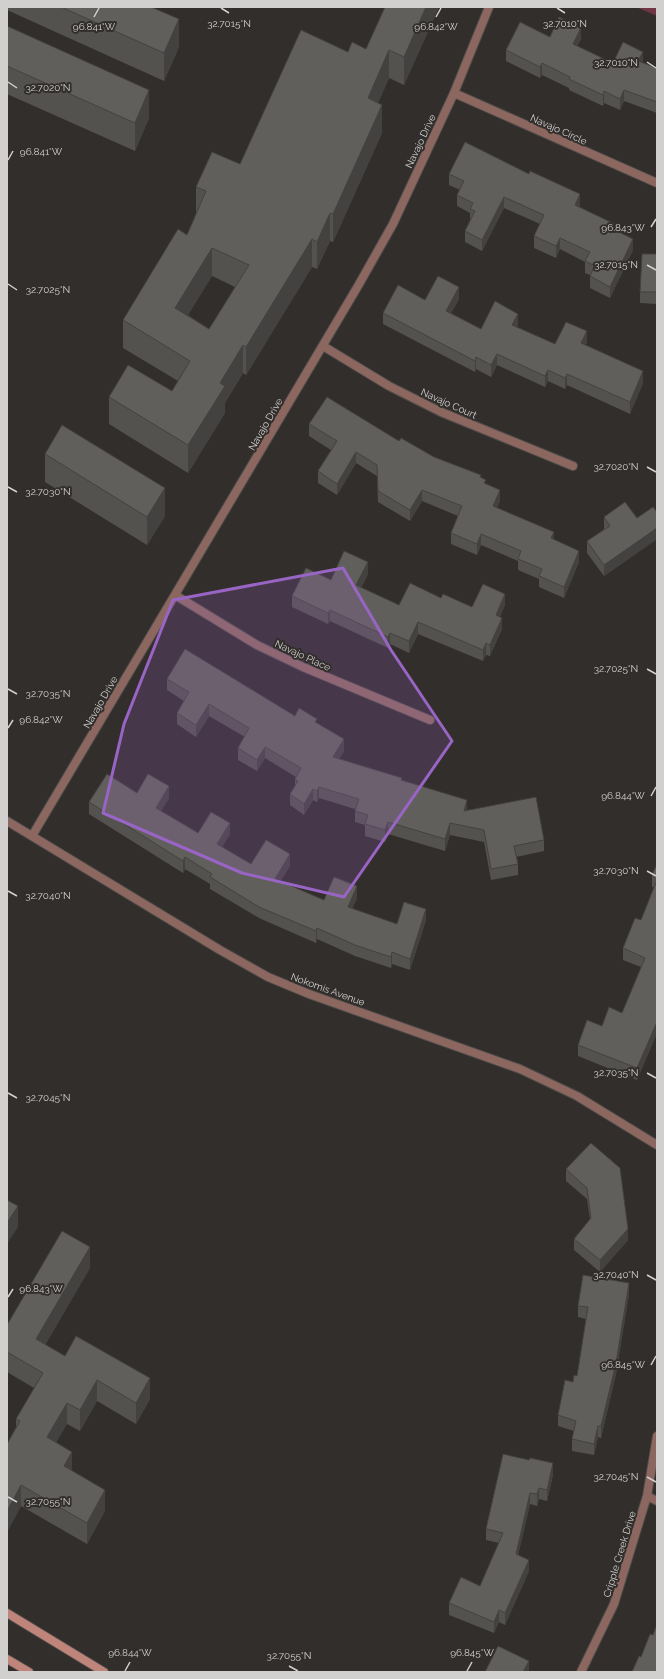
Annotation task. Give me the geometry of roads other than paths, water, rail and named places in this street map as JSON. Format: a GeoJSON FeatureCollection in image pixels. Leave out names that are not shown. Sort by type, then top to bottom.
{"type":"FeatureCollection","features":[{"type":"Feature","properties":{"kind":"main road"},"geometry":{"type":"LineString","coordinates":[[7,1613],[104,1672]]}},
{"type":"Feature","properties":{"kind":"main road"},"geometry":{"type":"LineString","coordinates":[[7,1659],[28,1672]]}},
{"type":"Feature","properties":{"kind":"street","name":"Navajo Drive"},"geometry":{"type":"LineString","coordinates":[[32,836],[323,346],[393,224],[454,93],[489,7]]}},
{"type":"Feature","properties":{"kind":"street","name":"Navajo Circle"},"geometry":{"type":"LineString","coordinates":[[454,93],[657,183]]}},
{"type":"Feature","properties":{"kind":"street","name":"Navajo Court"},"geometry":{"type":"LineString","coordinates":[[323,346],[390,386],[441,412],[573,466]]}},
{"type":"Feature","properties":{"kind":"street","name":"Navajo Place"},"geometry":{"type":"LineString","coordinates":[[174,595],[264,648],[303,667],[430,720]]}},
{"type":"Feature","properties":{"kind":"street","name":"Nokomis Avenue"},"geometry":{"type":"LineString","coordinates":[[7,821],[220,950],[268,976],[309,994],[520,1069],[577,1096],[657,1145]]}},
{"type":"Feature","properties":{"kind":"street","name":"Cripple Creek Drive"},"geometry":{"type":"LineString","coordinates":[[581,1672],[614,1604],[647,1496],[657,1436]]}},
{"type":"Feature","properties":{"kind":"street"},"geometry":{"type":"LineString","coordinates":[[647,1496],[657,1501]]}}]}
